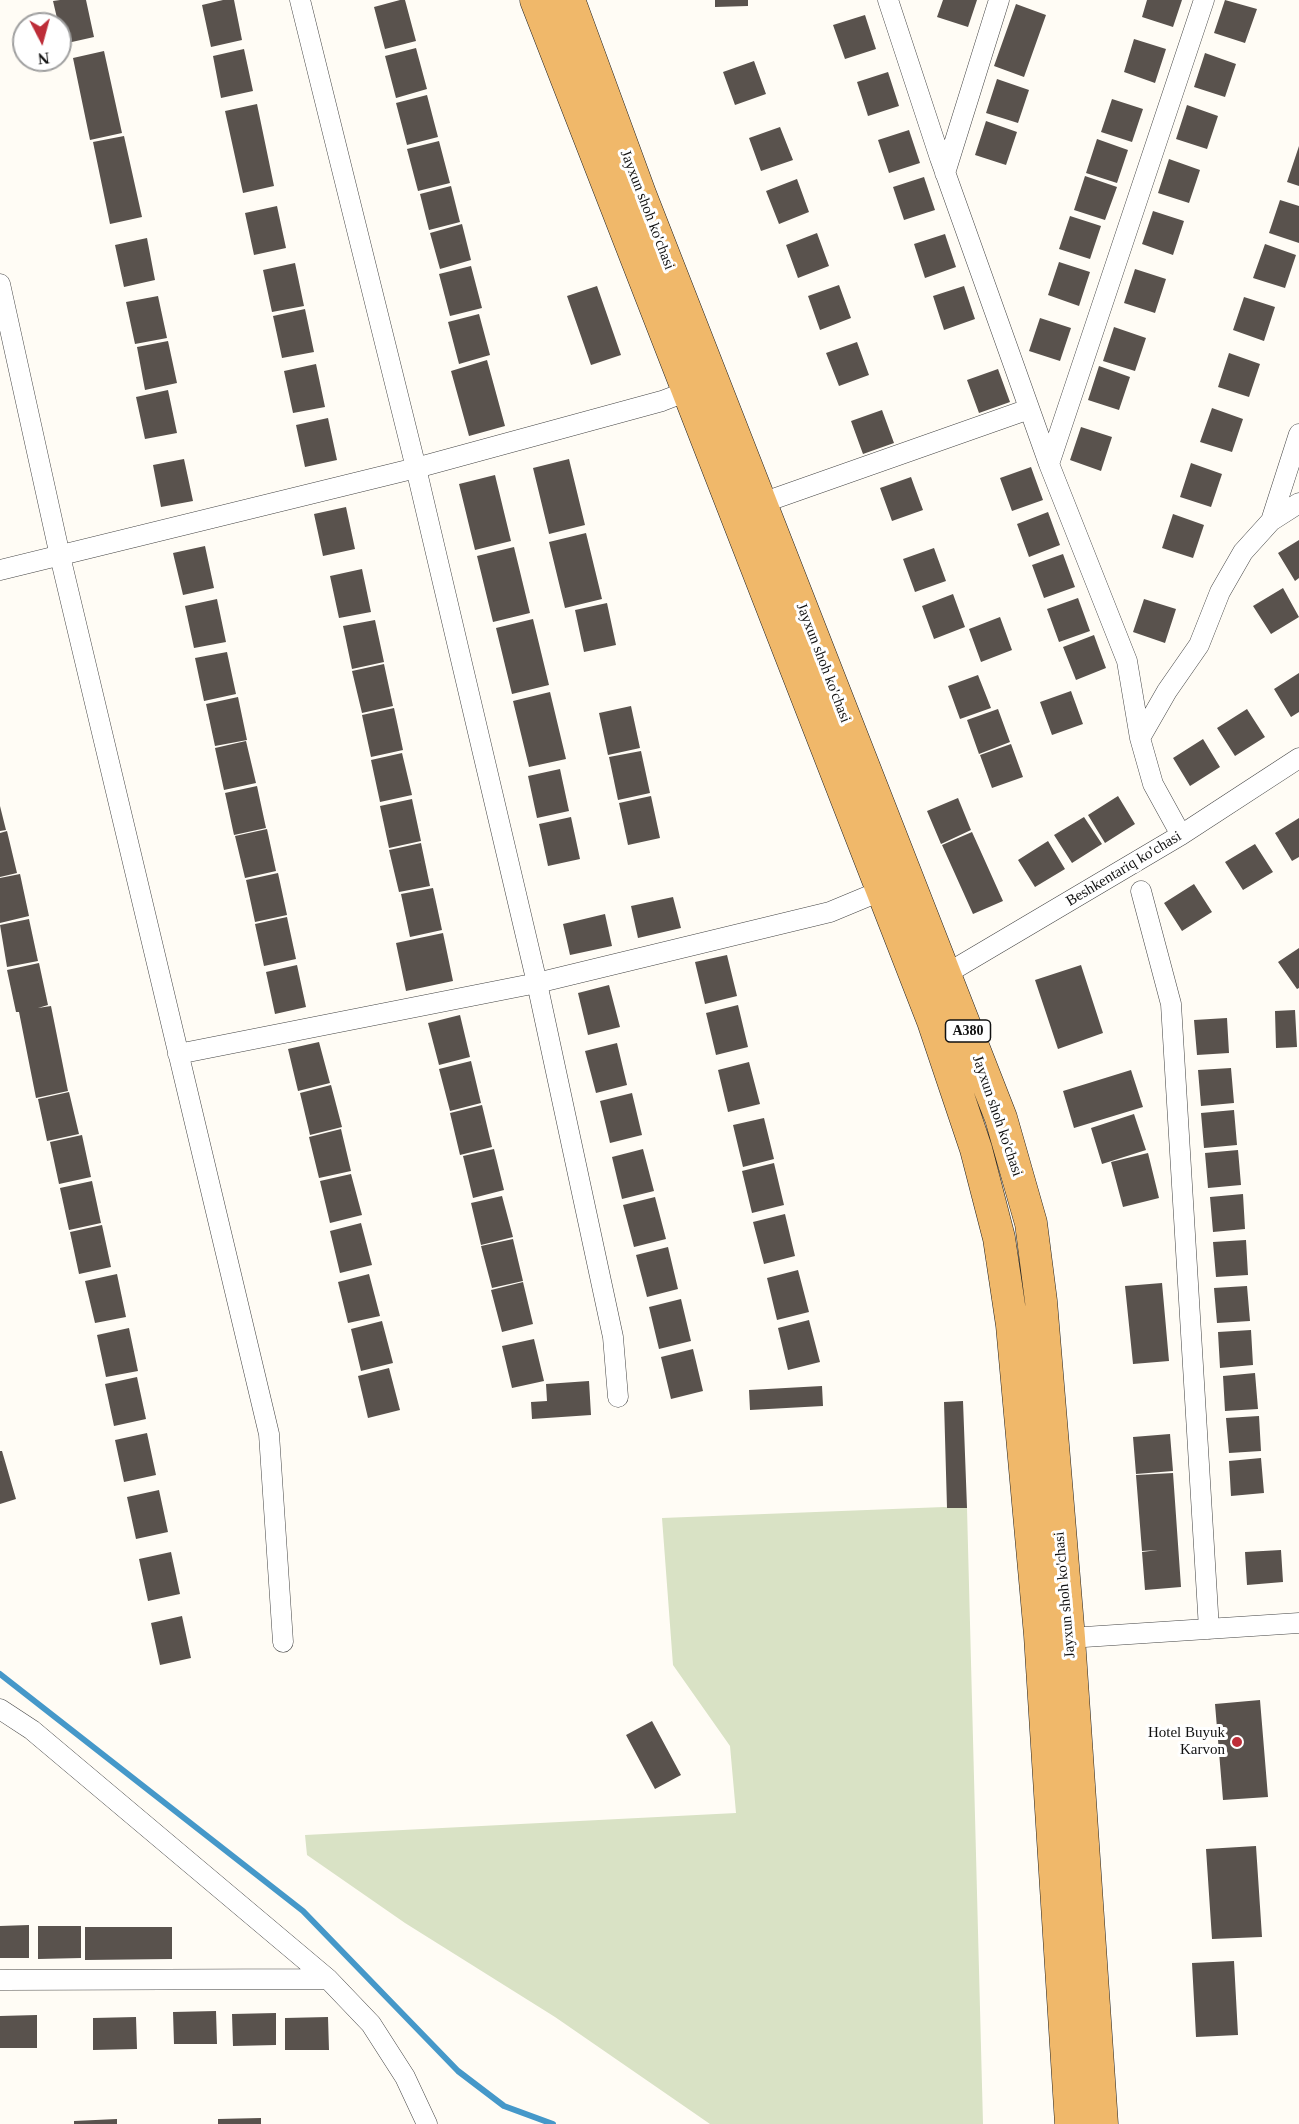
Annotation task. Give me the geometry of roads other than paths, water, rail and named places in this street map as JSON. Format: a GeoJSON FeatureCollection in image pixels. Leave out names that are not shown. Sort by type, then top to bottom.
{"type":"FeatureCollection","features":[{"type":"Feature","properties":{"kind":"highway","name":"Jayxun shoh ko'chasi"},"geometry":{"type":"LineString","coordinates":[[536,0],[933,1021],[976,1149],[999,1238],[1011,1314],[1040,1635],[1071,2124]]}},
{"type":"Feature","properties":{"kind":"highway","name":"Jayxun shoh ko'chasi"},"geometry":{"type":"LineString","coordinates":[[569,0],[640,194],[1001,1118],[1031,1223],[1041,1301],[1069,1638],[1102,2124]]}},
{"type":"Feature","properties":{"kind":"street"},"geometry":{"type":"LineString","coordinates":[[300,0],[416,468],[537,983],[612,1337],[618,1397]]}},
{"type":"Feature","properties":{"kind":"street"},"geometry":{"type":"LineString","coordinates":[[888,0],[945,173],[1029,409],[1126,661],[1140,738],[1153,784],[1181,835]]}},
{"type":"Feature","properties":{"kind":"street"},"geometry":{"type":"LineString","coordinates":[[945,173],[999,0]]}},
{"type":"Feature","properties":{"kind":"street"},"geometry":{"type":"LineString","coordinates":[[1049,464],[1204,0]]}},
{"type":"Feature","properties":{"kind":"street"},"geometry":{"type":"LineString","coordinates":[[0,284],[60,556],[269,1434],[283,1642]]}},
{"type":"Feature","properties":{"kind":"street"},"geometry":{"type":"LineString","coordinates":[[0,570],[416,468],[662,401],[688,391]]}},
{"type":"Feature","properties":{"kind":"street"},"geometry":{"type":"LineString","coordinates":[[762,504],[1029,409]]}},
{"type":"Feature","properties":{"kind":"street"},"geometry":{"type":"LineString","coordinates":[[1271,521],[1299,434]]}},
{"type":"Feature","properties":{"kind":"street"},"geometry":{"type":"LineString","coordinates":[[1140,738],[1167,691],[1199,645],[1220,592],[1243,552],[1271,521],[1299,503]]}},
{"type":"Feature","properties":{"kind":"street","name":"Beshkentariq ko'chasi"},"geometry":{"type":"LineString","coordinates":[[946,975],[1181,835],[1299,758]]}},
{"type":"Feature","properties":{"kind":"street"},"geometry":{"type":"LineString","coordinates":[[178,1054],[537,983],[830,912],[883,890]]}},
{"type":"Feature","properties":{"kind":"street"},"geometry":{"type":"LineString","coordinates":[[1141,891],[1171,1004],[1209,1629]]}},
{"type":"Feature","properties":{"kind":"street"},"geometry":{"type":"LineString","coordinates":[[1069,1638],[1299,1623]]}},
{"type":"Feature","properties":{"kind":"street"},"geometry":{"type":"LineString","coordinates":[[0,1709],[32,1730],[328,1979],[371,2024],[405,2077],[427,2124]]}},
{"type":"Feature","properties":{"kind":"street"},"geometry":{"type":"LineString","coordinates":[[0,1980],[328,1979]]}},
{"type":"Feature","properties":{"kind":"waterway"},"geometry":{"type":"LineString","coordinates":[[0,1674],[303,1911],[458,2071],[504,2106],[553,2124]]}},
{"type":"Feature","properties":{"kind":"place","name":"Hotel Buyuk Karvon"},"geometry":{"type":"Point","coordinates":[1237,1742]}}]}
